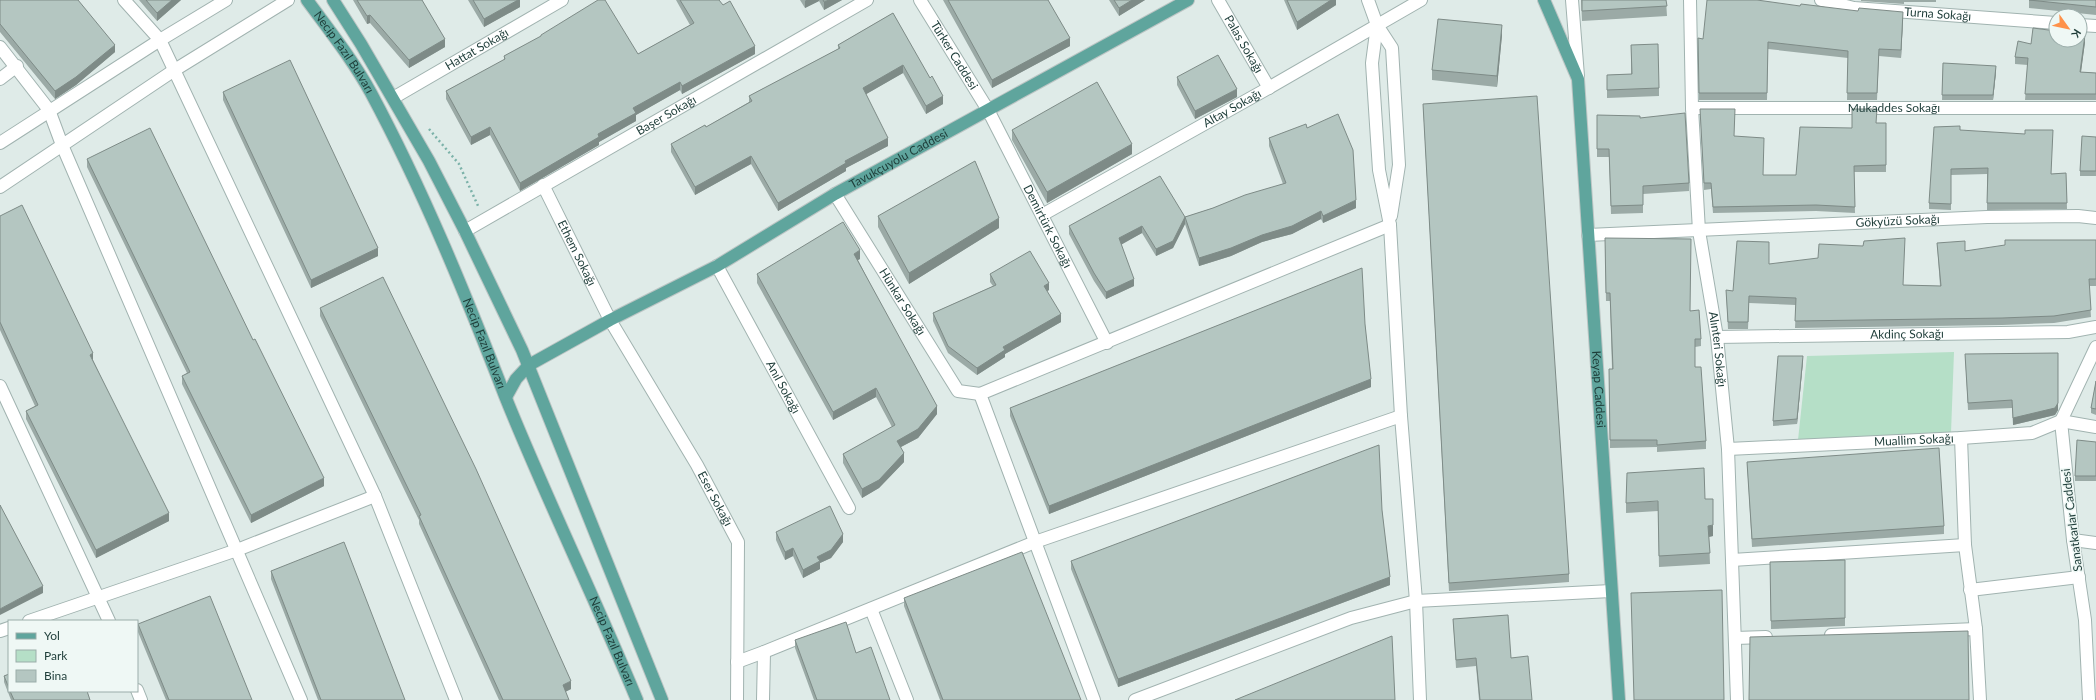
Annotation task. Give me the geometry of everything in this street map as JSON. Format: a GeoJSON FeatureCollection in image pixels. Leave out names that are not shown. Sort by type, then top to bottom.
{"type":"FeatureCollection","features":[{"type":"Feature","properties":{"kind":"main road","name":"Necip Fazıl Bulvarı"},"geometry":{"type":"LineString","coordinates":[[307,0],[346,54],[370,92],[426,205],[506,396],[637,700]]}},
{"type":"Feature","properties":{"kind":"main road","name":"Necip Fazıl Bulvarı"},"geometry":{"type":"LineString","coordinates":[[334,0],[393,98],[465,230],[529,365],[662,700]]}},
{"type":"Feature","properties":{"kind":"main road","name":"Tavukçuyolu Caddesi"},"geometry":{"type":"LineString","coordinates":[[506,396],[516,379],[529,365],[610,320],[717,266],[835,194],[1188,0]]}},
{"type":"Feature","properties":{"kind":"main road","name":"Keyap Caddesi"},"geometry":{"type":"LineString","coordinates":[[1544,0],[1578,79],[1619,700]]}},
{"type":"Feature","properties":{"kind":"street"},"geometry":{"type":"LineString","coordinates":[[124,0],[160,40],[173,71],[375,496],[456,700]]}},
{"type":"Feature","properties":{"kind":"street"},"geometry":{"type":"LineString","coordinates":[[0,143],[49,110],[226,0]]}},
{"type":"Feature","properties":{"kind":"street"},"geometry":{"type":"LineString","coordinates":[[0,186],[173,71],[288,0]]}},
{"type":"Feature","properties":{"kind":"street","name":"Hattat Sokağı"},"geometry":{"type":"LineString","coordinates":[[393,98],[562,0]]}},
{"type":"Feature","properties":{"kind":"street","name":"Başer Sokağı"},"geometry":{"type":"LineString","coordinates":[[465,230],[867,0]]}},
{"type":"Feature","properties":{"kind":"street","name":"Türker Caddesi"},"geometry":{"type":"LineString","coordinates":[[920,0],[988,110]]}},
{"type":"Feature","properties":{"kind":"street","name":"Palas Sokağı"},"geometry":{"type":"LineString","coordinates":[[1218,0],[1269,88]]}},
{"type":"Feature","properties":{"kind":"street"},"geometry":{"type":"LineString","coordinates":[[1368,0],[1377,25],[1392,48],[1393,56],[1399,165],[1390,225]]}},
{"type":"Feature","properties":{"kind":"street","name":"Altay Sokağı"},"geometry":{"type":"LineString","coordinates":[[1042,215],[1269,88],[1421,0]]}},
{"type":"Feature","properties":{"kind":"street","name":"Keyap Caddesi"},"geometry":{"type":"LineString","coordinates":[[1572,0],[1578,79]]}},
{"type":"Feature","properties":{"kind":"street","name":"Alınteri Sokağı"},"geometry":{"type":"LineString","coordinates":[[1690,0],[1692,108],[1699,231],[1717,337],[1728,449],[1737,700]]}},
{"type":"Feature","properties":{"kind":"street","name":"Turna Sokağı"},"geometry":{"type":"LineString","coordinates":[[1821,0],[2048,22]]}},
{"type":"Feature","properties":{"kind":"street"},"geometry":{"type":"LineString","coordinates":[[1377,25],[1372,63],[1379,170],[1390,225],[1401,416],[1416,601],[1420,700]]}},
{"type":"Feature","properties":{"kind":"street"},"geometry":{"type":"LineString","coordinates":[[0,46],[17,66],[49,110],[62,145],[301,700]]}},
{"type":"Feature","properties":{"kind":"street"},"geometry":{"type":"LineString","coordinates":[[0,79],[17,66]]}},
{"type":"Feature","properties":{"kind":"street","name":"Mukaddes Sokağı"},"geometry":{"type":"LineString","coordinates":[[1692,108],[2096,108]]}},
{"type":"Feature","properties":{"kind":"street","name":"Demirtürk Sokağı"},"geometry":{"type":"LineString","coordinates":[[988,110],[1107,343]]}},
{"type":"Feature","properties":{"kind":"street","name":"Ethem Sokağı"},"geometry":{"type":"LineString","coordinates":[[543,185],[610,320]]}},
{"type":"Feature","properties":{"kind":"street","name":"Hünkar Sokağı"},"geometry":{"type":"LineString","coordinates":[[835,194],[958,392],[980,394]]}},
{"type":"Feature","properties":{"kind":"street","name":"Gökyüzü Sokağı"},"geometry":{"type":"LineString","coordinates":[[1588,235],[1987,217],[2078,216],[2096,218]]}},
{"type":"Feature","properties":{"kind":"street"},"geometry":{"type":"LineString","coordinates":[[1094,700],[980,394],[1107,343],[1390,225]]}},
{"type":"Feature","properties":{"kind":"street","name":"Anıl Sokağı"},"geometry":{"type":"LineString","coordinates":[[717,266],[849,508]]}},
{"type":"Feature","properties":{"kind":"street","name":"Eser Sokağı"},"geometry":{"type":"LineString","coordinates":[[610,320],[697,465],[738,542],[737,700]]}},
{"type":"Feature","properties":{"kind":"street","name":"Akdinç Sokağı"},"geometry":{"type":"LineString","coordinates":[[1717,337],[2068,332],[2096,328]]}},
{"type":"Feature","properties":{"kind":"street"},"geometry":{"type":"LineString","coordinates":[[2096,347],[2061,421],[2096,428]]}},
{"type":"Feature","properties":{"kind":"street"},"geometry":{"type":"LineString","coordinates":[[0,386],[99,596],[109,620]]}},
{"type":"Feature","properties":{"kind":"street"},"geometry":{"type":"LineString","coordinates":[[737,662],[1035,542],[1401,416]]}},
{"type":"Feature","properties":{"kind":"street","name":"Muallim Sokağı"},"geometry":{"type":"LineString","coordinates":[[1728,449],[1961,438],[2032,433],[2061,421]]}},
{"type":"Feature","properties":{"kind":"street","name":"Sanatkarlar Caddesi"},"geometry":{"type":"LineString","coordinates":[[2061,421],[2073,540],[2079,577],[2090,622],[2089,700]]}},
{"type":"Feature","properties":{"kind":"street"},"geometry":{"type":"LineString","coordinates":[[1961,438],[1965,545],[1976,629],[1980,700]]}},
{"type":"Feature","properties":{"kind":"street"},"geometry":{"type":"LineString","coordinates":[[32,620],[237,550],[375,496]]}},
{"type":"Feature","properties":{"kind":"street"},"geometry":{"type":"LineString","coordinates":[[2073,540],[2096,543]]}},
{"type":"Feature","properties":{"kind":"street"},"geometry":{"type":"LineString","coordinates":[[1732,560],[1965,545]]}},
{"type":"Feature","properties":{"kind":"street"},"geometry":{"type":"LineString","coordinates":[[1970,590],[2079,577]]}},
{"type":"Feature","properties":{"kind":"street"},"geometry":{"type":"LineString","coordinates":[[1135,700],[1351,618],[1416,601],[1611,591]]}},
{"type":"Feature","properties":{"kind":"street"},"geometry":{"type":"LineString","coordinates":[[871,609],[907,700]]}},
{"type":"Feature","properties":{"kind":"street"},"geometry":{"type":"LineString","coordinates":[[1821,635],[1976,629]]}},
{"type":"Feature","properties":{"kind":"street"},"geometry":{"type":"LineString","coordinates":[[1735,638],[1774,637]]}},
{"type":"Feature","properties":{"kind":"street"},"geometry":{"type":"LineString","coordinates":[[763,700],[764,652]]}},
{"type":"Feature","properties":{"kind":"path"},"geometry":{"type":"LineString","coordinates":[[429,129],[459,164],[484,220]]}},
{"type":"Feature","properties":{"kind":"green space"},"geometry":{"type":"Polygon","coordinates":[[[1954,352],[1951,433],[1798,440],[1807,356],[1954,352]]]}},
{"type":"Feature","properties":{"kind":"building"},"geometry":{"type":"Polygon","coordinates":[[[0,0],[78,0],[115,45],[76,77],[55,91],[0,24],[0,0]]]}},
{"type":"Feature","properties":{"kind":"building"},"geometry":{"type":"Polygon","coordinates":[[[146,0],[172,0],[157,13],[146,0]]]}},
{"type":"Feature","properties":{"kind":"building"},"geometry":{"type":"Polygon","coordinates":[[[357,0],[422,0],[445,39],[409,60],[370,15],[367,16],[357,0]]]}},
{"type":"Feature","properties":{"kind":"building"},"geometry":{"type":"Polygon","coordinates":[[[473,0],[518,0],[484,19],[473,0]]]}},
{"type":"Feature","properties":{"kind":"building"},"geometry":{"type":"Polygon","coordinates":[[[598,0],[605,0],[638,54],[694,23],[680,0],[719,0],[723,5],[730,1],[755,46],[682,86],[680,82],[633,108],[636,113],[598,134],[599,137],[520,183],[490,127],[471,137],[446,91],[505,59],[504,56],[541,36],[598,0]]]}},
{"type":"Feature","properties":{"kind":"building"},"geometry":{"type":"Polygon","coordinates":[[[948,0],[1048,0],[1070,38],[992,80],[948,0]]]}},
{"type":"Feature","properties":{"kind":"building"},"geometry":{"type":"Polygon","coordinates":[[[1114,0],[1132,0],[1119,8],[1114,0]]]}},
{"type":"Feature","properties":{"kind":"building"},"geometry":{"type":"Polygon","coordinates":[[[1287,0],[1331,0],[1297,22],[1287,0]]]}},
{"type":"Feature","properties":{"kind":"building"},"geometry":{"type":"Polygon","coordinates":[[[1582,0],[1666,0],[1667,6],[1582,11],[1582,0]]]}},
{"type":"Feature","properties":{"kind":"building"},"geometry":{"type":"Polygon","coordinates":[[[1707,0],[1757,0],[1800,6],[1801,4],[1858,11],[1859,8],[1903,12],[1901,50],[1879,49],[1877,93],[1847,93],[1848,51],[1768,42],[1767,93],[1699,93],[1698,38],[1703,39],[1707,0]]]}},
{"type":"Feature","properties":{"kind":"building"},"geometry":{"type":"Polygon","coordinates":[[[2029,0],[2096,0],[2096,7],[2029,0]]]}},
{"type":"Feature","properties":{"kind":"building"},"geometry":{"type":"Polygon","coordinates":[[[893,13],[930,78],[932,76],[943,96],[926,106],[903,65],[863,88],[888,138],[845,161],[846,163],[778,203],[751,156],[695,187],[671,144],[705,125],[706,127],[752,101],[749,96],[840,48],[838,45],[893,13]]]}},
{"type":"Feature","properties":{"kind":"building"},"geometry":{"type":"Polygon","coordinates":[[[1438,19],[1502,25],[1497,76],[1432,70],[1438,19]]]}},
{"type":"Feature","properties":{"kind":"building"},"geometry":{"type":"Polygon","coordinates":[[[2033,28],[2048,30],[2048,48],[2083,48],[2080,72],[2096,73],[2096,94],[2025,94],[2028,58],[2015,57],[2018,41],[2031,44],[2033,28]]]}},
{"type":"Feature","properties":{"kind":"building"},"geometry":{"type":"Polygon","coordinates":[[[1658,44],[1659,88],[1607,90],[1607,75],[1632,74],[1631,45],[1658,44]]]}},
{"type":"Feature","properties":{"kind":"building"},"geometry":{"type":"Polygon","coordinates":[[[1218,55],[1237,89],[1195,111],[1177,77],[1218,55]]]}},
{"type":"Feature","properties":{"kind":"building"},"geometry":{"type":"Polygon","coordinates":[[[290,60],[378,248],[311,280],[223,92],[290,60]]]}},
{"type":"Feature","properties":{"kind":"building"},"geometry":{"type":"Polygon","coordinates":[[[1943,63],[1996,66],[1993,95],[1942,95],[1943,63]]]}},
{"type":"Feature","properties":{"kind":"building"},"geometry":{"type":"Polygon","coordinates":[[[1097,82],[1132,144],[1047,192],[1012,130],[1097,82]]]}},
{"type":"Feature","properties":{"kind":"building"},"geometry":{"type":"Polygon","coordinates":[[[1537,96],[1569,574],[1449,583],[1423,104],[1537,96]]]}},
{"type":"Feature","properties":{"kind":"building"},"geometry":{"type":"Polygon","coordinates":[[[1700,109],[1735,109],[1734,136],[1764,138],[1763,175],[1796,175],[1800,127],[1852,128],[1852,109],[1877,109],[1876,123],[1886,123],[1886,165],[1854,166],[1855,207],[1816,205],[1713,207],[1711,183],[1704,183],[1700,109]]]}},
{"type":"Feature","properties":{"kind":"building"},"geometry":{"type":"Polygon","coordinates":[[[1685,113],[1689,183],[1643,186],[1643,205],[1611,206],[1609,149],[1597,149],[1597,115],[1640,116],[1640,118],[1685,113]]]}},
{"type":"Feature","properties":{"kind":"building"},"geometry":{"type":"Polygon","coordinates":[[[1338,114],[1353,150],[1356,200],[1323,216],[1321,211],[1292,226],[1262,235],[1231,248],[1199,258],[1185,217],[1245,195],[1286,183],[1269,138],[1306,124],[1307,128],[1338,114]]]}},
{"type":"Feature","properties":{"kind":"building"},"geometry":{"type":"Polygon","coordinates":[[[1960,126],[1960,130],[2025,134],[2025,130],[2053,130],[2051,174],[2066,173],[2067,203],[1987,203],[1988,168],[1951,169],[1951,204],[1929,203],[1934,127],[1960,126]]]}},
{"type":"Feature","properties":{"kind":"building"},"geometry":{"type":"Polygon","coordinates":[[[150,128],[253,340],[255,339],[324,478],[251,515],[182,376],[190,372],[87,159],[150,128]]]}},
{"type":"Feature","properties":{"kind":"building"},"geometry":{"type":"Polygon","coordinates":[[[2082,136],[2096,137],[2096,171],[2080,171],[2082,136]]]}},
{"type":"Feature","properties":{"kind":"building"},"geometry":{"type":"Polygon","coordinates":[[[975,161],[999,218],[909,273],[878,216],[975,161]]]}},
{"type":"Feature","properties":{"kind":"building"},"geometry":{"type":"Polygon","coordinates":[[[1160,176],[1185,217],[1173,241],[1156,249],[1142,226],[1119,238],[1134,279],[1106,292],[1069,226],[1160,176]]]}},
{"type":"Feature","properties":{"kind":"building"},"geometry":{"type":"Polygon","coordinates":[[[22,205],[93,353],[90,355],[169,513],[96,550],[26,411],[38,405],[0,322],[0,216],[22,205]]]}},
{"type":"Feature","properties":{"kind":"building"},"geometry":{"type":"Polygon","coordinates":[[[843,222],[860,250],[854,254],[937,406],[918,429],[897,441],[904,453],[879,480],[862,489],[843,454],[895,425],[876,388],[833,412],[757,274],[843,222]]]}},
{"type":"Feature","properties":{"kind":"building"},"geometry":{"type":"Polygon","coordinates":[[[1605,238],[1691,239],[1690,311],[1699,310],[1701,339],[1695,339],[1695,367],[1701,367],[1706,441],[1657,445],[1657,440],[1610,440],[1609,369],[1613,369],[1610,293],[1606,293],[1605,238]]]}},
{"type":"Feature","properties":{"kind":"building"},"geometry":{"type":"Polygon","coordinates":[[[1905,238],[1903,285],[1941,286],[1937,243],[1965,241],[1965,251],[2005,245],[2005,240],[2096,240],[2096,279],[2089,279],[2091,310],[2054,316],[2002,318],[1795,321],[1796,298],[1749,296],[1748,322],[1728,322],[1726,290],[1733,291],[1737,241],[1769,242],[1769,264],[1818,258],[1819,244],[1863,246],[1864,241],[1905,238]]]}},
{"type":"Feature","properties":{"kind":"building"},"geometry":{"type":"Polygon","coordinates":[[[1030,251],[1049,283],[1044,286],[1061,314],[1003,347],[1005,350],[977,368],[948,346],[933,313],[996,285],[990,274],[1030,251]]]}},
{"type":"Feature","properties":{"kind":"building"},"geometry":{"type":"Polygon","coordinates":[[[1362,268],[1365,324],[1371,379],[1049,506],[1010,408],[1362,268]]]}},
{"type":"Feature","properties":{"kind":"building"},"geometry":{"type":"Polygon","coordinates":[[[383,277],[476,469],[571,681],[563,685],[569,700],[503,700],[419,516],[421,515],[320,308],[383,277]]]}},
{"type":"Feature","properties":{"kind":"building"},"geometry":{"type":"Polygon","coordinates":[[[2058,353],[2058,403],[2055,408],[2013,418],[2012,400],[1968,403],[1965,354],[2058,353]]]}},
{"type":"Feature","properties":{"kind":"building"},"geometry":{"type":"Polygon","coordinates":[[[1778,356],[1803,356],[1797,419],[1773,421],[1778,356]]]}},
{"type":"Feature","properties":{"kind":"building"},"geometry":{"type":"Polygon","coordinates":[[[2096,381],[2096,409],[2091,408],[2096,381]]]}},
{"type":"Feature","properties":{"kind":"building"},"geometry":{"type":"Polygon","coordinates":[[[2077,440],[2096,442],[2096,476],[2075,476],[2077,440]]]}},
{"type":"Feature","properties":{"kind":"building"},"geometry":{"type":"Polygon","coordinates":[[[1379,445],[1382,510],[1390,577],[1118,679],[1071,561],[1379,445]]]}},
{"type":"Feature","properties":{"kind":"building"},"geometry":{"type":"Polygon","coordinates":[[[1939,448],[1944,526],[1752,539],[1747,462],[1939,448]]]}},
{"type":"Feature","properties":{"kind":"building"},"geometry":{"type":"Polygon","coordinates":[[[1704,468],[1705,499],[1713,499],[1713,525],[1708,526],[1710,553],[1659,556],[1658,501],[1626,503],[1627,473],[1704,468]]]}},
{"type":"Feature","properties":{"kind":"building"},"geometry":{"type":"Polygon","coordinates":[[[0,505],[43,586],[0,609],[0,505]]]}},
{"type":"Feature","properties":{"kind":"building"},"geometry":{"type":"Polygon","coordinates":[[[830,506],[843,534],[831,550],[817,557],[820,561],[803,570],[793,548],[785,552],[776,532],[830,506]]]}},
{"type":"Feature","properties":{"kind":"building"},"geometry":{"type":"Polygon","coordinates":[[[344,542],[405,700],[321,700],[271,571],[344,542]]]}},
{"type":"Feature","properties":{"kind":"building"},"geometry":{"type":"Polygon","coordinates":[[[1022,552],[1081,700],[943,700],[904,598],[1022,552]]]}},
{"type":"Feature","properties":{"kind":"building"},"geometry":{"type":"Polygon","coordinates":[[[1845,560],[1845,618],[1771,621],[1770,562],[1845,560]]]}},
{"type":"Feature","properties":{"kind":"building"},"geometry":{"type":"Polygon","coordinates":[[[1722,590],[1724,700],[1634,700],[1631,593],[1722,590]]]}},
{"type":"Feature","properties":{"kind":"building"},"geometry":{"type":"Polygon","coordinates":[[[210,596],[252,700],[169,700],[138,624],[210,596]]]}},
{"type":"Feature","properties":{"kind":"building"},"geometry":{"type":"Polygon","coordinates":[[[1508,615],[1511,658],[1528,656],[1532,700],[1480,700],[1476,658],[1456,660],[1453,619],[1508,615]]]}},
{"type":"Feature","properties":{"kind":"building"},"geometry":{"type":"Polygon","coordinates":[[[846,622],[856,653],[871,647],[890,700],[817,700],[795,640],[846,622]]]}},
{"type":"Feature","properties":{"kind":"building"},"geometry":{"type":"Polygon","coordinates":[[[1968,631],[1969,700],[1749,700],[1750,637],[1968,631]]]}},
{"type":"Feature","properties":{"kind":"building"},"geometry":{"type":"Polygon","coordinates":[[[1392,636],[1395,700],[1235,700],[1392,636]]]}},
{"type":"Feature","properties":{"kind":"building"},"geometry":{"type":"Polygon","coordinates":[[[8,674],[8,686],[4,676],[8,674]]]}},
{"type":"Feature","properties":{"kind":"building"},"geometry":{"type":"Polygon","coordinates":[[[10,692],[87,692],[90,700],[14,700],[10,692]]]}}]}
